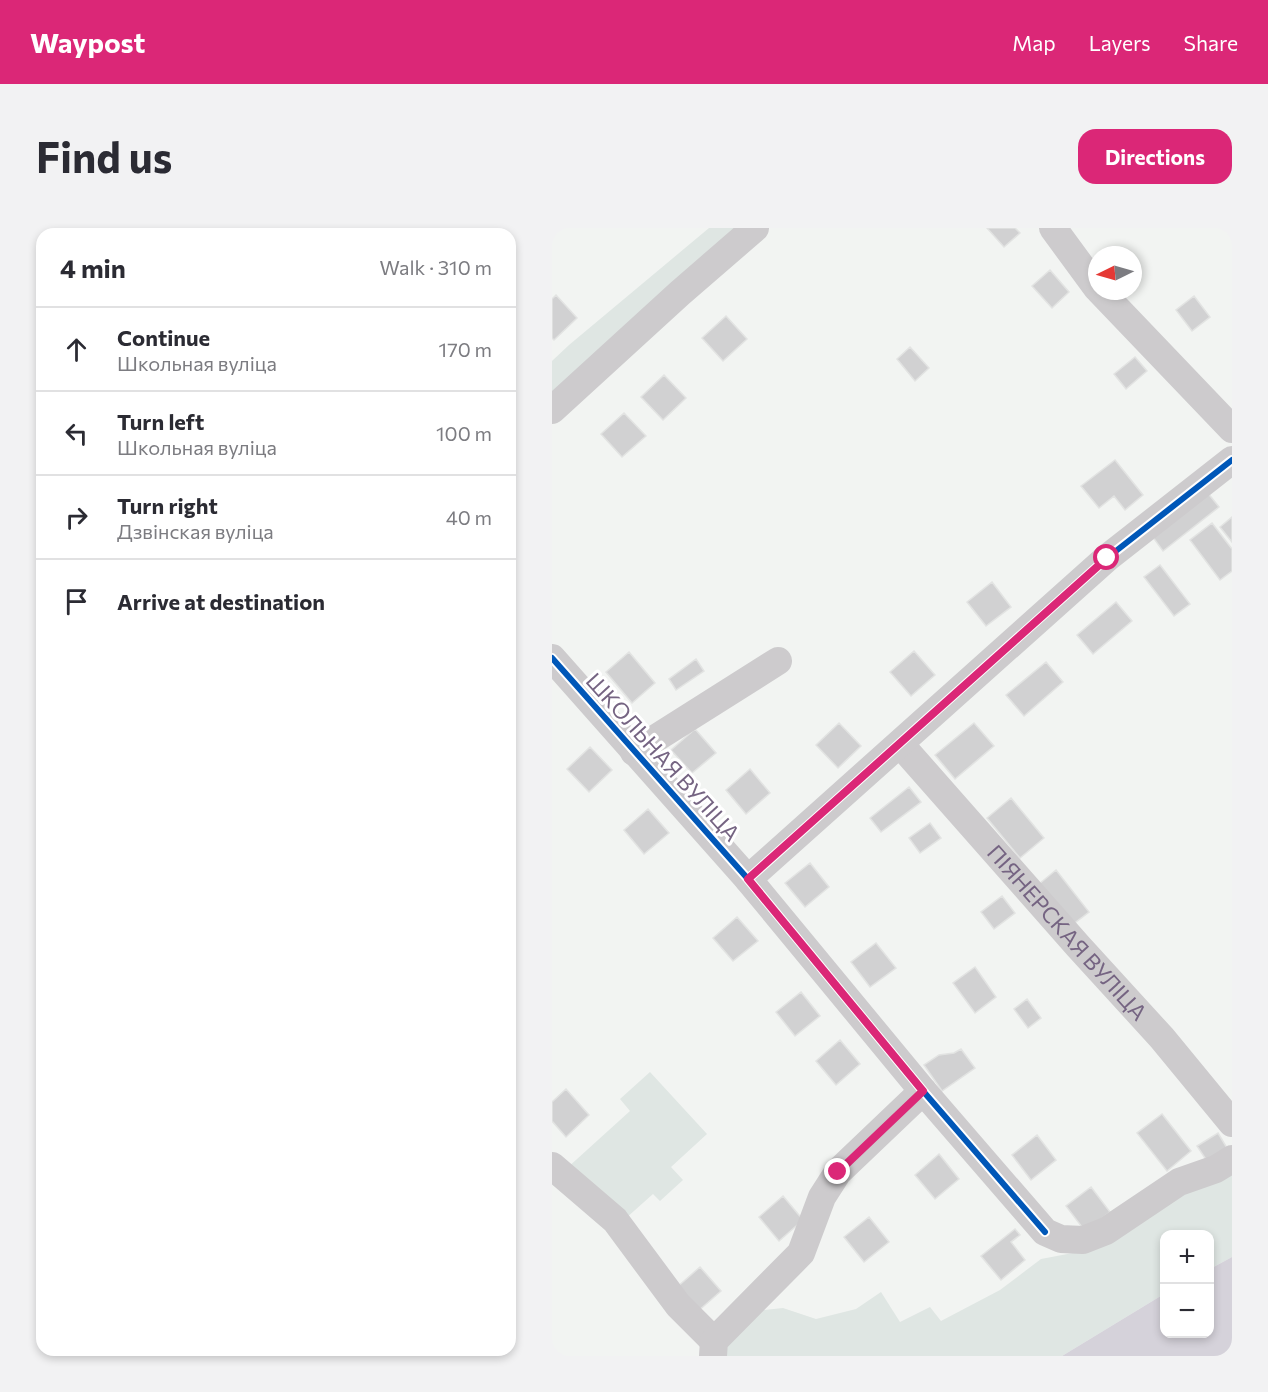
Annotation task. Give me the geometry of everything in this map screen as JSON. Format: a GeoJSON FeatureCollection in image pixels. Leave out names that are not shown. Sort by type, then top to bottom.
{"type":"FeatureCollection","features":[{"type":"Feature","properties":{"kind":"street"},"geometry":{"type":"LineString","coordinates":[[552,410],[755,228]]}},
{"type":"Feature","properties":{"kind":"street"},"geometry":{"type":"LineString","coordinates":[[1053,228],[1088,276]]}},
{"type":"Feature","properties":{"kind":"street"},"geometry":{"type":"LineString","coordinates":[[1108,300],[1232,429]]}},
{"type":"Feature","properties":{"kind":"street"},"geometry":{"type":"LineString","coordinates":[[748,879],[1107,558],[1232,460]]}},
{"type":"Feature","properties":{"kind":"street","name":"ШКОЛЬНАЯ ВУЛІЦА"},"geometry":{"type":"LineString","coordinates":[[552,658],[748,879],[923,1091],[1045,1232],[1061,1239],[1083,1240],[1106,1231],[1179,1182],[1216,1169],[1232,1160]]}},
{"type":"Feature","properties":{"kind":"street"},"geometry":{"type":"LineString","coordinates":[[634,752],[778,661]]}},
{"type":"Feature","properties":{"kind":"street","name":"ПІЯНЕРСКАЯ ВУЛІЦА"},"geometry":{"type":"LineString","coordinates":[[900,744],[1162,1038],[1232,1123]]}},
{"type":"Feature","properties":{"kind":"street"},"geometry":{"type":"LineString","coordinates":[[552,1166],[615,1220],[713,1348],[801,1253],[822,1197],[838,1172],[923,1091]]}},
{"type":"Feature","properties":{"kind":"shaded area"},"geometry":{"type":"Polygon","coordinates":[[[709,228],[743,228],[552,398],[552,361],[709,228]]]}},
{"type":"Feature","properties":{"kind":"shaded area"},"geometry":{"type":"Polygon","coordinates":[[[650,1072],[707,1134],[671,1167],[683,1180],[660,1201],[653,1194],[625,1219],[566,1169],[630,1111],[620,1099],[650,1072]]]}},
{"type":"Feature","properties":{"kind":"shaded area"},"geometry":{"type":"Polygon","coordinates":[[[1232,1171],[1232,1257],[1214,1267],[1214,1230],[1160,1230],[1160,1296],[1062,1356],[725,1356],[725,1348],[755,1311],[783,1308],[816,1319],[856,1309],[881,1292],[900,1322],[930,1307],[941,1321],[1000,1290],[1041,1259],[1078,1252],[1159,1204],[1232,1171]]]}},
{"type":"Feature","properties":{"kind":"shaded area"},"geometry":{"type":"Polygon","coordinates":[[[1232,1257],[1232,1356],[1062,1356],[1160,1296],[1160,1338],[1214,1338],[1214,1267],[1232,1257]]]}},
{"type":"Feature","properties":{"kind":"building"},"geometry":{"type":"Polygon","coordinates":[[[987,228],[1015,228],[1020,233],[1004,247],[987,228]]]}},
{"type":"Feature","properties":{"kind":"building"},"geometry":{"type":"Polygon","coordinates":[[[1050,270],[1069,292],[1052,308],[1032,286],[1050,270]]]}},
{"type":"Feature","properties":{"kind":"building"},"geometry":{"type":"Polygon","coordinates":[[[556,295],[577,318],[554,340],[552,338],[552,299],[556,295]]]}},
{"type":"Feature","properties":{"kind":"building"},"geometry":{"type":"Polygon","coordinates":[[[1194,296],[1210,317],[1192,331],[1176,310],[1194,296]]]}},
{"type":"Feature","properties":{"kind":"building"},"geometry":{"type":"Polygon","coordinates":[[[726,316],[747,339],[723,361],[702,338],[726,316]]]}},
{"type":"Feature","properties":{"kind":"building"},"geometry":{"type":"Polygon","coordinates":[[[910,347],[929,368],[915,381],[897,359],[910,347]]]}},
{"type":"Feature","properties":{"kind":"building"},"geometry":{"type":"Polygon","coordinates":[[[1135,357],[1147,371],[1126,389],[1114,374],[1135,357]]]}},
{"type":"Feature","properties":{"kind":"building"},"geometry":{"type":"Polygon","coordinates":[[[664,375],[686,398],[663,420],[641,397],[664,375]]]}},
{"type":"Feature","properties":{"kind":"building"},"geometry":{"type":"Polygon","coordinates":[[[624,413],[646,436],[622,457],[601,434],[624,413]]]}},
{"type":"Feature","properties":{"kind":"building"},"geometry":{"type":"Polygon","coordinates":[[[1115,460],[1143,495],[1125,510],[1114,496],[1099,508],[1081,486],[1115,460]]]}},
{"type":"Feature","properties":{"kind":"building"},"geometry":{"type":"Polygon","coordinates":[[[1207,492],[1219,507],[1163,551],[1152,536],[1207,492]]]}},
{"type":"Feature","properties":{"kind":"building"},"geometry":{"type":"Polygon","coordinates":[[[1232,517],[1232,542],[1220,527],[1232,517]]]}},
{"type":"Feature","properties":{"kind":"building"},"geometry":{"type":"Polygon","coordinates":[[[1212,523],[1232,549],[1232,571],[1220,580],[1190,540],[1212,523]]]}},
{"type":"Feature","properties":{"kind":"building"},"geometry":{"type":"Polygon","coordinates":[[[1160,565],[1190,604],[1174,616],[1144,577],[1160,565]]]}},
{"type":"Feature","properties":{"kind":"building"},"geometry":{"type":"Polygon","coordinates":[[[992,582],[1011,607],[986,626],[967,602],[992,582]]]}},
{"type":"Feature","properties":{"kind":"building"},"geometry":{"type":"Polygon","coordinates":[[[1116,602],[1132,621],[1093,654],[1077,635],[1116,602]]]}},
{"type":"Feature","properties":{"kind":"building"},"geometry":{"type":"Polygon","coordinates":[[[914,651],[935,675],[911,696],[890,672],[914,651]]]}},
{"type":"Feature","properties":{"kind":"building"},"geometry":{"type":"Polygon","coordinates":[[[629,652],[655,683],[632,703],[606,672],[629,652]]]}},
{"type":"Feature","properties":{"kind":"building"},"geometry":{"type":"Polygon","coordinates":[[[696,659],[704,671],[676,690],[669,679],[696,659]]]}},
{"type":"Feature","properties":{"kind":"building"},"geometry":{"type":"Polygon","coordinates":[[[1046,662],[1063,682],[1024,716],[1006,695],[1046,662]]]}},
{"type":"Feature","properties":{"kind":"building"},"geometry":{"type":"Polygon","coordinates":[[[839,723],[861,746],[838,768],[816,745],[839,723]]]}},
{"type":"Feature","properties":{"kind":"building"},"geometry":{"type":"Polygon","coordinates":[[[974,723],[994,746],[955,779],[935,755],[974,723]]]}},
{"type":"Feature","properties":{"kind":"building"},"geometry":{"type":"Polygon","coordinates":[[[695,729],[716,753],[692,773],[671,750],[695,729]]]}},
{"type":"Feature","properties":{"kind":"building"},"geometry":{"type":"Polygon","coordinates":[[[590,747],[612,770],[589,792],[567,769],[590,747]]]}},
{"type":"Feature","properties":{"kind":"building"},"geometry":{"type":"Polygon","coordinates":[[[750,769],[770,793],[746,814],[726,790],[750,769]]]}},
{"type":"Feature","properties":{"kind":"building"},"geometry":{"type":"Polygon","coordinates":[[[909,787],[921,802],[881,832],[870,818],[909,787]]]}},
{"type":"Feature","properties":{"kind":"building"},"geometry":{"type":"Polygon","coordinates":[[[1011,798],[1044,838],[1020,858],[987,818],[1011,798]]]}},
{"type":"Feature","properties":{"kind":"building"},"geometry":{"type":"Polygon","coordinates":[[[648,809],[669,833],[644,854],[624,830],[648,809]]]}},
{"type":"Feature","properties":{"kind":"building"},"geometry":{"type":"Polygon","coordinates":[[[930,823],[941,838],[920,853],[909,838],[930,823]]]}},
{"type":"Feature","properties":{"kind":"building"},"geometry":{"type":"Polygon","coordinates":[[[810,863],[829,887],[805,907],[785,883],[810,863]]]}},
{"type":"Feature","properties":{"kind":"building"},"geometry":{"type":"Polygon","coordinates":[[[1056,870],[1089,912],[1072,925],[1039,884],[1056,870]]]}},
{"type":"Feature","properties":{"kind":"building"},"geometry":{"type":"Polygon","coordinates":[[[1002,896],[1015,913],[994,929],[981,912],[1002,896]]]}},
{"type":"Feature","properties":{"kind":"building"},"geometry":{"type":"Polygon","coordinates":[[[737,917],[758,941],[733,961],[713,938],[737,917]]]}},
{"type":"Feature","properties":{"kind":"building"},"geometry":{"type":"Polygon","coordinates":[[[876,943],[896,968],[870,987],[851,962],[876,943]]]}},
{"type":"Feature","properties":{"kind":"building"},"geometry":{"type":"Polygon","coordinates":[[[975,967],[996,997],[975,1013],[953,983],[975,967]]]}},
{"type":"Feature","properties":{"kind":"building"},"geometry":{"type":"Polygon","coordinates":[[[801,992],[820,1016],[795,1036],[776,1012],[801,992]]]}},
{"type":"Feature","properties":{"kind":"building"},"geometry":{"type":"Polygon","coordinates":[[[1027,999],[1041,1018],[1028,1028],[1014,1009],[1027,999]]]}},
{"type":"Feature","properties":{"kind":"building"},"geometry":{"type":"Polygon","coordinates":[[[840,1040],[860,1064],[836,1085],[816,1061],[840,1040]]]}},
{"type":"Feature","properties":{"kind":"building"},"geometry":{"type":"Polygon","coordinates":[[[961,1049],[975,1068],[942,1091],[924,1065],[939,1055],[954,1053],[961,1049]]]}},
{"type":"Feature","properties":{"kind":"building"},"geometry":{"type":"Polygon","coordinates":[[[566,1089],[589,1115],[566,1137],[552,1121],[552,1102],[566,1089]]]}},
{"type":"Feature","properties":{"kind":"building"},"geometry":{"type":"Polygon","coordinates":[[[1162,1114],[1191,1151],[1167,1171],[1137,1133],[1162,1114]]]}},
{"type":"Feature","properties":{"kind":"building"},"geometry":{"type":"Polygon","coordinates":[[[1218,1133],[1227,1148],[1207,1161],[1197,1146],[1218,1133]]]}},
{"type":"Feature","properties":{"kind":"building"},"geometry":{"type":"Polygon","coordinates":[[[1037,1135],[1056,1160],[1031,1180],[1012,1155],[1037,1135]]]}},
{"type":"Feature","properties":{"kind":"building"},"geometry":{"type":"Polygon","coordinates":[[[939,1154],[959,1179],[935,1199],[915,1175],[939,1154]]]}},
{"type":"Feature","properties":{"kind":"building"},"geometry":{"type":"Polygon","coordinates":[[[1091,1187],[1110,1212],[1085,1231],[1066,1206],[1091,1187]]]}},
{"type":"Feature","properties":{"kind":"building"},"geometry":{"type":"Polygon","coordinates":[[[783,1196],[803,1220],[779,1241],[759,1217],[783,1196]]]}},
{"type":"Feature","properties":{"kind":"building"},"geometry":{"type":"Polygon","coordinates":[[[869,1217],[889,1242],[864,1262],[844,1237],[869,1217]]]}},
{"type":"Feature","properties":{"kind":"building"},"geometry":{"type":"Polygon","coordinates":[[[1015,1229],[1020,1235],[1011,1242],[1025,1260],[1001,1280],[981,1256],[1015,1229]]]}},
{"type":"Feature","properties":{"kind":"building"},"geometry":{"type":"Polygon","coordinates":[[[700,1267],[721,1291],[697,1312],[676,1288],[700,1267]]]}},
{"type":"Feature","properties":{"kind":"cycle path"},"geometry":{"type":"LineString","coordinates":[[748,879],[1107,558],[1232,460]]}},
{"type":"Feature","properties":{"kind":"cycle path"},"geometry":{"type":"LineString","coordinates":[[552,658],[748,879],[923,1091],[1045,1232]]}},
{"type":"Feature","properties":{"kind":"route"},"geometry":{"type":"LineString","coordinates":[[838,1172],[923,1091],[748,879],[1107,558]]}}]}
